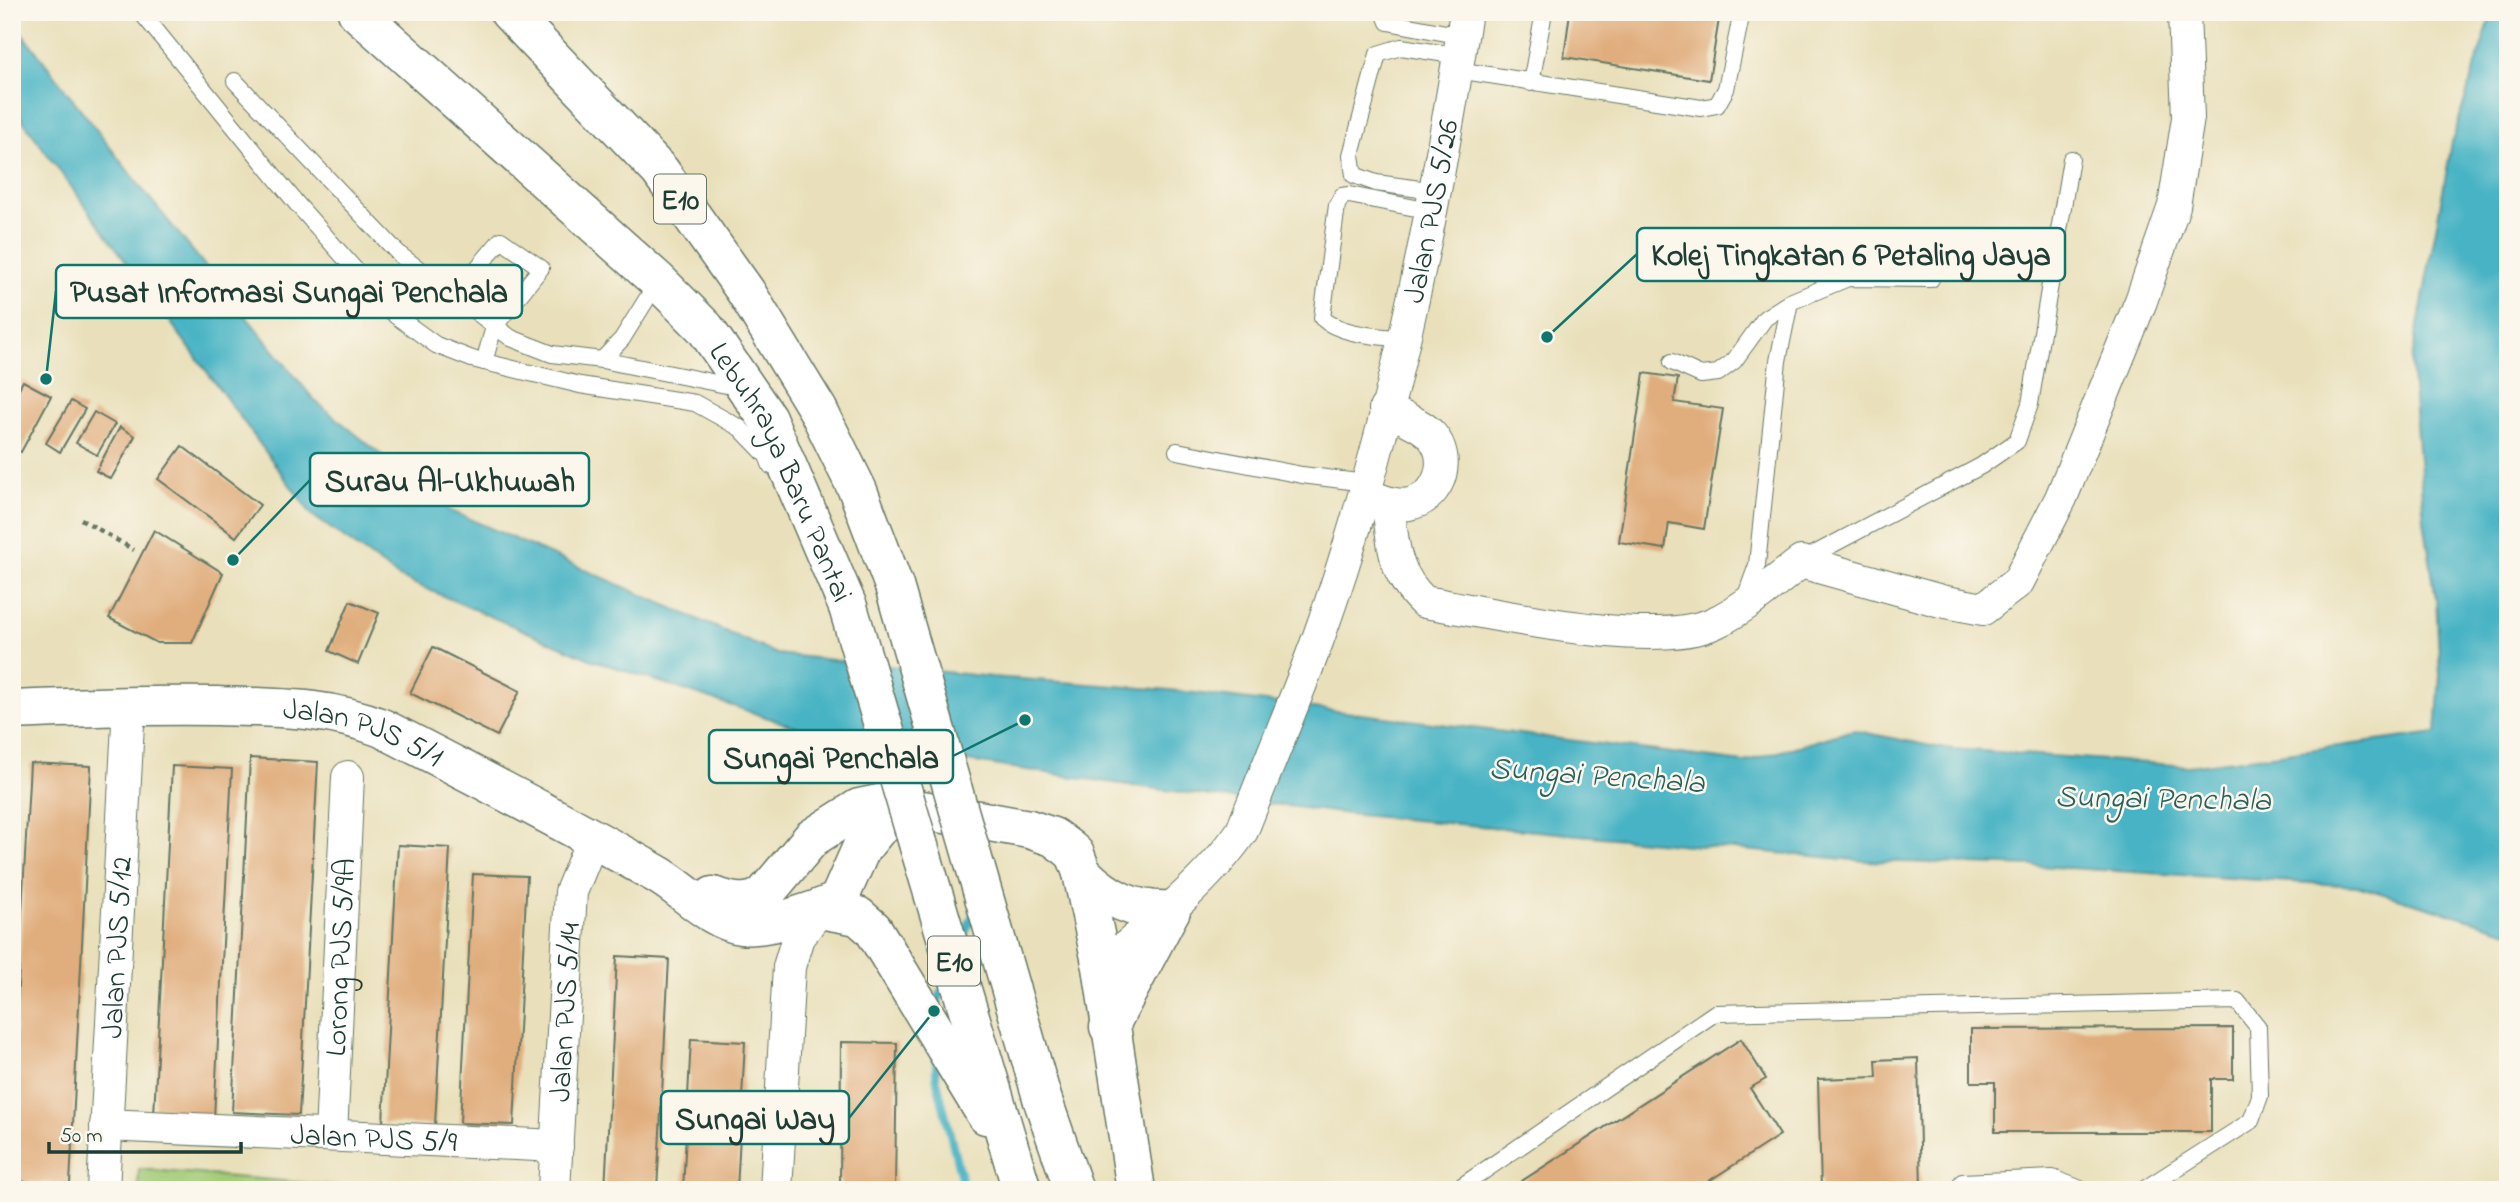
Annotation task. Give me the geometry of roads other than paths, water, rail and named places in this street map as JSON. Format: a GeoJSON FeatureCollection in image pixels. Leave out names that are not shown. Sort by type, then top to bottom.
{"type":"FeatureCollection","features":[{"type":"Feature","properties":{"kind":"main road","name":"Lebuhraya Baru Pantai"},"geometry":{"type":"LineString","coordinates":[[357,12],[658,281],[705,328],[767,418],[845,601],[972,1072]]}},
{"type":"Feature","properties":{"kind":"main road","name":"Lebuhraya Baru Pantai"},"geometry":{"type":"LineString","coordinates":[[509,12],[660,171],[746,292],[817,410],[858,491],[894,586],[1043,1101],[1074,1190]]}},
{"type":"Feature","properties":{"kind":"main road","name":"Jalan PJS 5/1"},"geometry":{"type":"LineString","coordinates":[[12,710],[129,705],[312,708],[350,716],[382,728],[593,838],[680,887],[703,908],[743,926]]}},
{"type":"Feature","properties":{"kind":"main road","name":"Jalan PJS 5/1"},"geometry":{"type":"LineString","coordinates":[[680,887],[730,901],[755,901],[764,895],[812,838],[859,808],[883,803],[1029,829],[1053,837],[1075,854],[1082,873]]}},
{"type":"Feature","properties":{"kind":"main road"},"geometry":{"type":"LineString","coordinates":[[743,926],[820,909],[838,901],[844,895],[861,849],[879,827],[914,807]]}},
{"type":"Feature","properties":{"kind":"main road"},"geometry":{"type":"LineString","coordinates":[[801,850],[796,883],[800,894],[820,909],[858,916],[873,929],[972,1072],[1007,1145],[1022,1190]]}},
{"type":"Feature","properties":{"kind":"main road"},"geometry":{"type":"LineString","coordinates":[[1082,873],[1104,895],[1150,911],[1171,909]]}},
{"type":"Feature","properties":{"kind":"main road"},"geometry":{"type":"LineString","coordinates":[[1082,873],[1102,967],[1109,1027],[1136,1190]]}},
{"type":"Feature","properties":{"kind":"main road"},"geometry":{"type":"LineString","coordinates":[[1109,1027],[1171,909]]}},
{"type":"Feature","properties":{"kind":"street"},"geometry":{"type":"LineString","coordinates":[[1373,493],[1406,585],[1424,602],[1593,629],[1643,634],[1712,624],[1743,607],[1801,562],[1941,601],[1983,609],[2018,582],[2061,498],[2141,301],[2174,206],[2188,118],[2184,12]]}},
{"type":"Feature","properties":{"kind":"street","name":"Jalan PJS 5/26"},"geometry":{"type":"LineString","coordinates":[[1102,967],[1171,909],[1230,849],[1242,831],[1318,638],[1373,493],[1385,409],[1433,201],[1461,43]]}},
{"type":"Feature","properties":{"kind":"street"},"geometry":{"type":"LineString","coordinates":[[1373,493],[1411,504],[1423,499],[1433,490],[1442,465],[1435,439],[1426,429],[1385,409]]}},
{"type":"Feature","properties":{"kind":"street","name":"Jalan PJS 5/12"},"geometry":{"type":"LineString","coordinates":[[103,1190],[129,705]]}},
{"type":"Feature","properties":{"kind":"street","name":"Lorong PJS 5/9A"},"geometry":{"type":"LineString","coordinates":[[331,1135],[348,777]]}},
{"type":"Feature","properties":{"kind":"street","name":"Jalan PJS 5/14"},"geometry":{"type":"LineString","coordinates":[[555,1190],[571,891],[593,838]]}},
{"type":"Feature","properties":{"kind":"street"},"geometry":{"type":"LineString","coordinates":[[776,1190],[789,967],[798,937],[820,909]]}},
{"type":"Feature","properties":{"kind":"street"},"geometry":{"type":"LineString","coordinates":[[743,926],[767,941],[789,967]]}},
{"type":"Feature","properties":{"kind":"street","name":"Jalan PJS 5/9"},"geometry":{"type":"LineString","coordinates":[[106,1125],[557,1146]]}},
{"type":"Feature","properties":{"kind":"lane"},"geometry":{"type":"LineString","coordinates":[[141,12],[297,204],[396,316],[436,345],[484,362],[580,385],[695,403],[740,428],[766,456],[798,520],[845,601]]}},
{"type":"Feature","properties":{"kind":"lane"},"geometry":{"type":"LineString","coordinates":[[1384,12],[1388,22],[1461,43],[1531,83],[1701,108],[1717,105],[1726,89],[1742,12]]}},
{"type":"Feature","properties":{"kind":"lane"},"geometry":{"type":"LineString","coordinates":[[1531,83],[1544,12]]}},
{"type":"Feature","properties":{"kind":"lane"},"geometry":{"type":"LineString","coordinates":[[1433,201],[1354,174],[1352,155],[1378,54],[1401,47],[1461,43]]}},
{"type":"Feature","properties":{"kind":"lane"},"geometry":{"type":"LineString","coordinates":[[235,81],[400,255],[511,338],[552,354],[601,360],[747,389]]}},
{"type":"Feature","properties":{"kind":"lane"},"geometry":{"type":"LineString","coordinates":[[1801,562],[1981,466],[2017,441],[2030,404],[2071,159]]}},
{"type":"Feature","properties":{"kind":"lane"},"geometry":{"type":"LineString","coordinates":[[1403,340],[1327,323],[1322,318],[1338,205],[1342,197],[1349,195],[1433,201]]}},
{"type":"Feature","properties":{"kind":"lane"},"geometry":{"type":"LineString","coordinates":[[453,297],[501,240],[541,268],[494,327],[484,362]]}},
{"type":"Feature","properties":{"kind":"lane"},"geometry":{"type":"LineString","coordinates":[[1672,362],[1701,375],[1718,373],[1734,361],[1765,318],[1790,302],[1848,278],[1931,279]]}},
{"type":"Feature","properties":{"kind":"lane"},"geometry":{"type":"LineString","coordinates":[[601,360],[622,339],[658,281]]}},
{"type":"Feature","properties":{"kind":"lane"},"geometry":{"type":"LineString","coordinates":[[1743,607],[1757,565],[1778,361],[1790,302]]}},
{"type":"Feature","properties":{"kind":"lane"},"geometry":{"type":"LineString","coordinates":[[1177,451],[1301,475],[1373,493]]}},
{"type":"Feature","properties":{"kind":"lane"},"geometry":{"type":"LineString","coordinates":[[1460,1189],[1715,1013],[2237,1001],[2258,1027],[2260,1096],[2251,1121],[2143,1190]]}},
{"type":"Feature","properties":{"kind":"lane"},"geometry":{"type":"LineString","coordinates":[[1962,1182],[2053,1178],[2083,1190]]}},
{"type":"Feature","properties":{"kind":"water"},"geometry":{"type":"Polygon","coordinates":[[[2492,12],[2508,12],[2508,931],[2357,886],[2037,866],[1866,861],[1348,814],[1134,786],[841,742],[590,659],[399,577],[312,515],[12,106],[12,20],[139,185],[315,401],[449,510],[777,654],[992,677],[1170,690],[1744,762],[1853,730],[1941,748],[2189,766],[2436,733],[2440,675],[2436,599],[2424,520],[2411,363],[2452,142],[2492,12]]]}},
{"type":"Feature","properties":{"kind":"waterway"},"geometry":{"type":"LineString","coordinates":[[961,943],[975,910]]}},
{"type":"Feature","properties":{"kind":"waterway"},"geometry":{"type":"LineString","coordinates":[[935,1008],[946,981]]}},
{"type":"Feature","properties":{"kind":"waterway"},"geometry":{"type":"LineString","coordinates":[[936,1060],[936,1077],[964,1190]]}},
{"type":"Feature","properties":{"kind":"place","name":"Kolej Tingkatan 6 Petaling Jaya"},"geometry":{"type":"Point","coordinates":[1547,337]}},
{"type":"Feature","properties":{"kind":"place","name":"Pusat Informasi Sungai Penchala"},"geometry":{"type":"Point","coordinates":[46,379]}},
{"type":"Feature","properties":{"kind":"place","name":"Surau Al-Ukhuwah"},"geometry":{"type":"Point","coordinates":[233,560]}},
{"type":"Feature","properties":{"kind":"place","name":"Sungai Penchala"},"geometry":{"type":"Point","coordinates":[1025,720]}},
{"type":"Feature","properties":{"kind":"place","name":"Sungai Way"},"geometry":{"type":"Point","coordinates":[934,1011]}}]}
